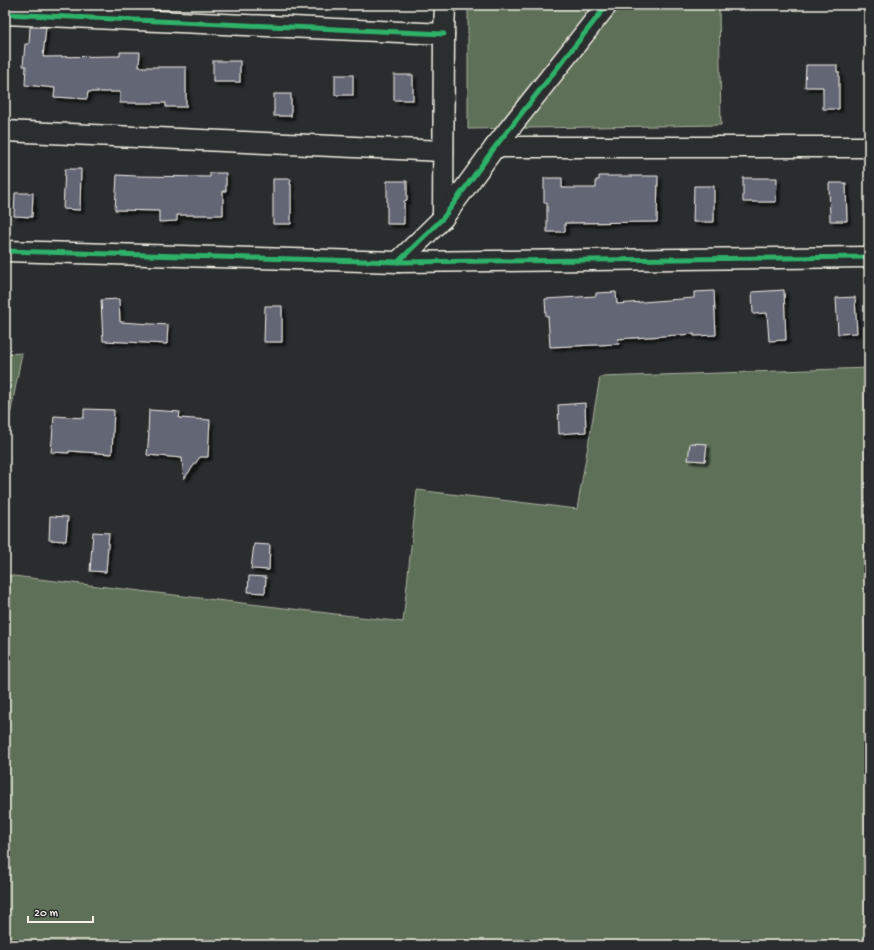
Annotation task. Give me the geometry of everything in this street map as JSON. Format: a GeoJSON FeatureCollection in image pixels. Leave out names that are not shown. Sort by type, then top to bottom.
{"type":"FeatureCollection","features":[{"type":"Feature","properties":{"kind":"street"},"geometry":{"type":"LineString","coordinates":[[443,218],[445,5]]}},
{"type":"Feature","properties":{"kind":"street"},"geometry":{"type":"LineString","coordinates":[[398,262],[443,218],[496,147],[607,5]]}},
{"type":"Feature","properties":{"kind":"street"},"geometry":{"type":"LineString","coordinates":[[5,14],[444,34]]}},
{"type":"Feature","properties":{"kind":"street"},"geometry":{"type":"LineString","coordinates":[[5,131],[443,152]]}},
{"type":"Feature","properties":{"kind":"street"},"geometry":{"type":"LineString","coordinates":[[496,147],[869,147]]}},
{"type":"Feature","properties":{"kind":"street"},"geometry":{"type":"LineString","coordinates":[[5,251],[398,262],[869,257]]}},
{"type":"Feature","properties":{"kind":"green space"},"geometry":{"type":"Polygon","coordinates":[[[468,5],[719,5],[721,125],[468,129],[468,5]]]}},
{"type":"Feature","properties":{"kind":"green space"},"geometry":{"type":"Polygon","coordinates":[[[22,353],[5,442],[5,354],[22,353]]]}},
{"type":"Feature","properties":{"kind":"green space"},"geometry":{"type":"Polygon","coordinates":[[[869,368],[869,945],[5,945],[5,575],[403,622],[417,490],[577,509],[600,377],[869,368]]]}},
{"type":"Feature","properties":{"kind":"building"},"geometry":{"type":"Polygon","coordinates":[[[30,27],[46,27],[43,57],[120,56],[120,52],[140,52],[139,67],[186,67],[186,107],[166,107],[166,103],[120,103],[120,92],[88,92],[87,99],[54,97],[55,88],[25,85],[26,66],[23,66],[25,44],[29,44],[30,27]]]}},
{"type":"Feature","properties":{"kind":"building"},"geometry":{"type":"Polygon","coordinates":[[[213,61],[240,61],[240,82],[213,82],[213,61]]]}},
{"type":"Feature","properties":{"kind":"building"},"geometry":{"type":"Polygon","coordinates":[[[806,65],[837,65],[837,72],[839,72],[839,109],[823,109],[823,87],[805,87],[806,65]]]}},
{"type":"Feature","properties":{"kind":"building"},"geometry":{"type":"Polygon","coordinates":[[[335,75],[353,75],[353,95],[335,95],[335,75]]]}},
{"type":"Feature","properties":{"kind":"building"},"geometry":{"type":"Polygon","coordinates":[[[394,75],[413,75],[413,100],[394,100],[394,75]]]}},
{"type":"Feature","properties":{"kind":"building"},"geometry":{"type":"Polygon","coordinates":[[[274,94],[291,94],[291,116],[274,116],[274,94]]]}},
{"type":"Feature","properties":{"kind":"building"},"geometry":{"type":"Polygon","coordinates":[[[65,169],[81,169],[80,210],[63,209],[65,169]]]}},
{"type":"Feature","properties":{"kind":"building"},"geometry":{"type":"Polygon","coordinates":[[[210,173],[226,173],[226,191],[223,191],[223,215],[177,215],[177,221],[159,222],[159,211],[115,210],[117,175],[210,177],[210,173]]]}},
{"type":"Feature","properties":{"kind":"building"},"geometry":{"type":"Polygon","coordinates":[[[599,176],[658,176],[657,222],[565,223],[565,232],[547,232],[547,203],[544,203],[544,178],[562,178],[562,188],[596,188],[596,180],[599,180],[599,176]]]}},
{"type":"Feature","properties":{"kind":"building"},"geometry":{"type":"Polygon","coordinates":[[[743,178],[777,178],[776,202],[743,202],[743,178]]]}},
{"type":"Feature","properties":{"kind":"building"},"geometry":{"type":"Polygon","coordinates":[[[273,179],[291,179],[291,224],[273,224],[273,179]]]}},
{"type":"Feature","properties":{"kind":"building"},"geometry":{"type":"Polygon","coordinates":[[[387,181],[407,181],[407,200],[404,201],[404,224],[387,224],[387,181]]]}},
{"type":"Feature","properties":{"kind":"building"},"geometry":{"type":"Polygon","coordinates":[[[829,183],[846,183],[847,221],[830,221],[829,183]]]}},
{"type":"Feature","properties":{"kind":"building"},"geometry":{"type":"Polygon","coordinates":[[[694,186],[714,186],[714,222],[693,222],[694,186]]]}},
{"type":"Feature","properties":{"kind":"building"},"geometry":{"type":"Polygon","coordinates":[[[15,193],[33,193],[32,217],[14,216],[15,193]]]}},
{"type":"Feature","properties":{"kind":"building"},"geometry":{"type":"Polygon","coordinates":[[[784,290],[786,340],[769,341],[767,313],[753,314],[752,292],[784,290]]]}},
{"type":"Feature","properties":{"kind":"building"},"geometry":{"type":"Polygon","coordinates":[[[714,291],[716,335],[694,336],[694,334],[618,339],[619,344],[550,347],[548,316],[546,316],[545,299],[596,296],[596,293],[616,292],[617,304],[694,298],[694,292],[714,291]]]}},
{"type":"Feature","properties":{"kind":"building"},"geometry":{"type":"Polygon","coordinates":[[[855,297],[857,333],[838,334],[836,298],[855,297]]]}},
{"type":"Feature","properties":{"kind":"building"},"geometry":{"type":"Polygon","coordinates":[[[119,299],[120,322],[168,325],[167,344],[103,341],[101,300],[119,299]]]}},
{"type":"Feature","properties":{"kind":"building"},"geometry":{"type":"Polygon","coordinates":[[[265,306],[282,306],[282,342],[264,342],[265,306]]]}},
{"type":"Feature","properties":{"kind":"building"},"geometry":{"type":"Polygon","coordinates":[[[585,403],[586,432],[559,434],[558,405],[585,403]]]}},
{"type":"Feature","properties":{"kind":"building"},"geometry":{"type":"Polygon","coordinates":[[[84,409],[114,410],[112,454],[69,451],[69,453],[51,452],[54,416],[84,418],[84,409]]]}},
{"type":"Feature","properties":{"kind":"building"},"geometry":{"type":"Polygon","coordinates":[[[149,410],[180,412],[179,418],[210,420],[208,457],[200,457],[184,479],[182,458],[147,455],[149,410]]]}},
{"type":"Feature","properties":{"kind":"building"},"geometry":{"type":"Polygon","coordinates":[[[690,443],[707,444],[705,461],[688,460],[690,443]]]}},
{"type":"Feature","properties":{"kind":"building"},"geometry":{"type":"Polygon","coordinates":[[[50,516],[68,517],[66,541],[49,540],[50,516]]]}},
{"type":"Feature","properties":{"kind":"building"},"geometry":{"type":"Polygon","coordinates":[[[93,532],[109,533],[106,572],[90,571],[93,532]]]}},
{"type":"Feature","properties":{"kind":"building"},"geometry":{"type":"Polygon","coordinates":[[[254,544],[270,545],[269,570],[251,569],[254,544]]]}},
{"type":"Feature","properties":{"kind":"building"},"geometry":{"type":"Polygon","coordinates":[[[249,576],[266,577],[265,593],[248,592],[249,576]]]}},
{"type":"Feature","properties":{"kind":"cycle path"},"geometry":{"type":"LineString","coordinates":[[5,251],[398,262],[443,218],[495,147],[607,5]]}},
{"type":"Feature","properties":{"kind":"cycle path"},"geometry":{"type":"LineString","coordinates":[[5,14],[444,34]]}},
{"type":"Feature","properties":{"kind":"cycle path"},"geometry":{"type":"LineString","coordinates":[[398,262],[869,257]]}}]}
